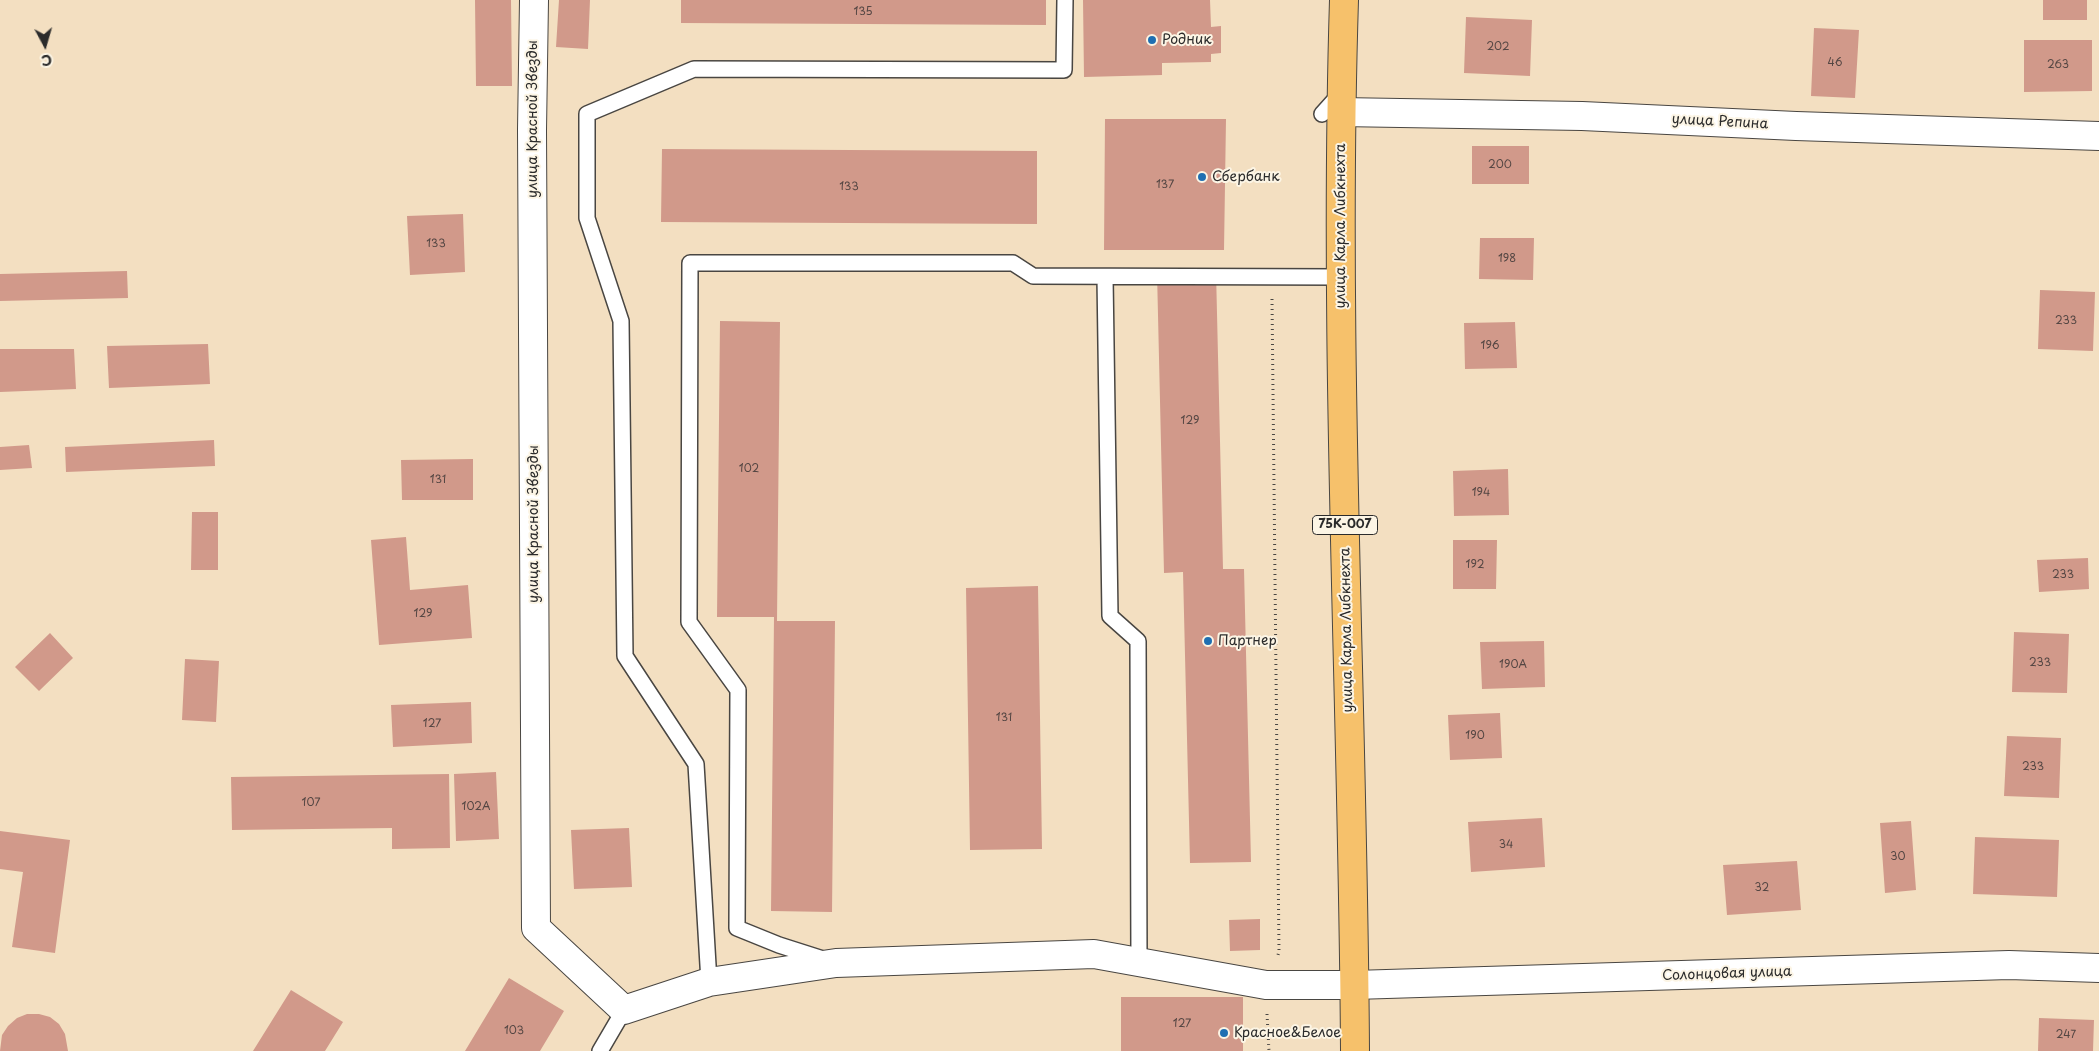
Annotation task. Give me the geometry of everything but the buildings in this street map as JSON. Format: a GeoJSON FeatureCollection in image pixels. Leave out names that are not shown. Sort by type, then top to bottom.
{"type":"FeatureCollection","features":[{"type":"Feature","properties":{"kind":"main road","name":"улица Карла Либкнехта"},"geometry":{"type":"LineString","coordinates":[[1344,0],[1334,106],[1340,277],[1355,1051]]}},
{"type":"Feature","properties":{"kind":"street","name":"улица Красной Звезды"},"geometry":{"type":"LineString","coordinates":[[534,0],[532,140],[536,928],[624,1010]]}},
{"type":"Feature","properties":{"kind":"street","name":"улица Репина"},"geometry":{"type":"LineString","coordinates":[[1334,106],[1796,126],[2099,136]]}},
{"type":"Feature","properties":{"kind":"street","name":"Солонцовая улица"},"geometry":{"type":"LineString","coordinates":[[624,1010],[709,982],[836,963],[1094,954],[1266,985],[1354,986],[2009,966],[2099,968]]}},
{"type":"Feature","properties":{"kind":"lane"},"geometry":{"type":"LineString","coordinates":[[709,982],[696,764],[625,656],[621,321],[587,218],[587,114],[694,69],[1064,70],[1065,0]]}},
{"type":"Feature","properties":{"kind":"lane"},"geometry":{"type":"LineString","coordinates":[[836,963],[779,945],[737,928],[738,690],[689,622],[690,263],[1013,263],[1033,276],[1340,277]]}},
{"type":"Feature","properties":{"kind":"lane"},"geometry":{"type":"LineString","coordinates":[[1105,277],[1110,616],[1138,641],[1139,963]]}},
{"type":"Feature","properties":{"kind":"lane"},"geometry":{"type":"LineString","coordinates":[[600,1051],[624,1010]]}},
{"type":"Feature","properties":{"kind":"path"},"geometry":{"type":"LineString","coordinates":[[1269,1051],[1266,985],[1279,951],[1272,277]]}},
{"type":"Feature","properties":{"kind":"place","name":"Родник"},"geometry":{"type":"Point","coordinates":[1152,40]}},
{"type":"Feature","properties":{"kind":"place","name":"Сбербанк"},"geometry":{"type":"Point","coordinates":[1202,177]}},
{"type":"Feature","properties":{"kind":"place","name":"Партнер"},"geometry":{"type":"Point","coordinates":[1208,641]}},
{"type":"Feature","properties":{"kind":"place","name":"Красное&Белое"},"geometry":{"type":"Point","coordinates":[1224,1033]}}]}
